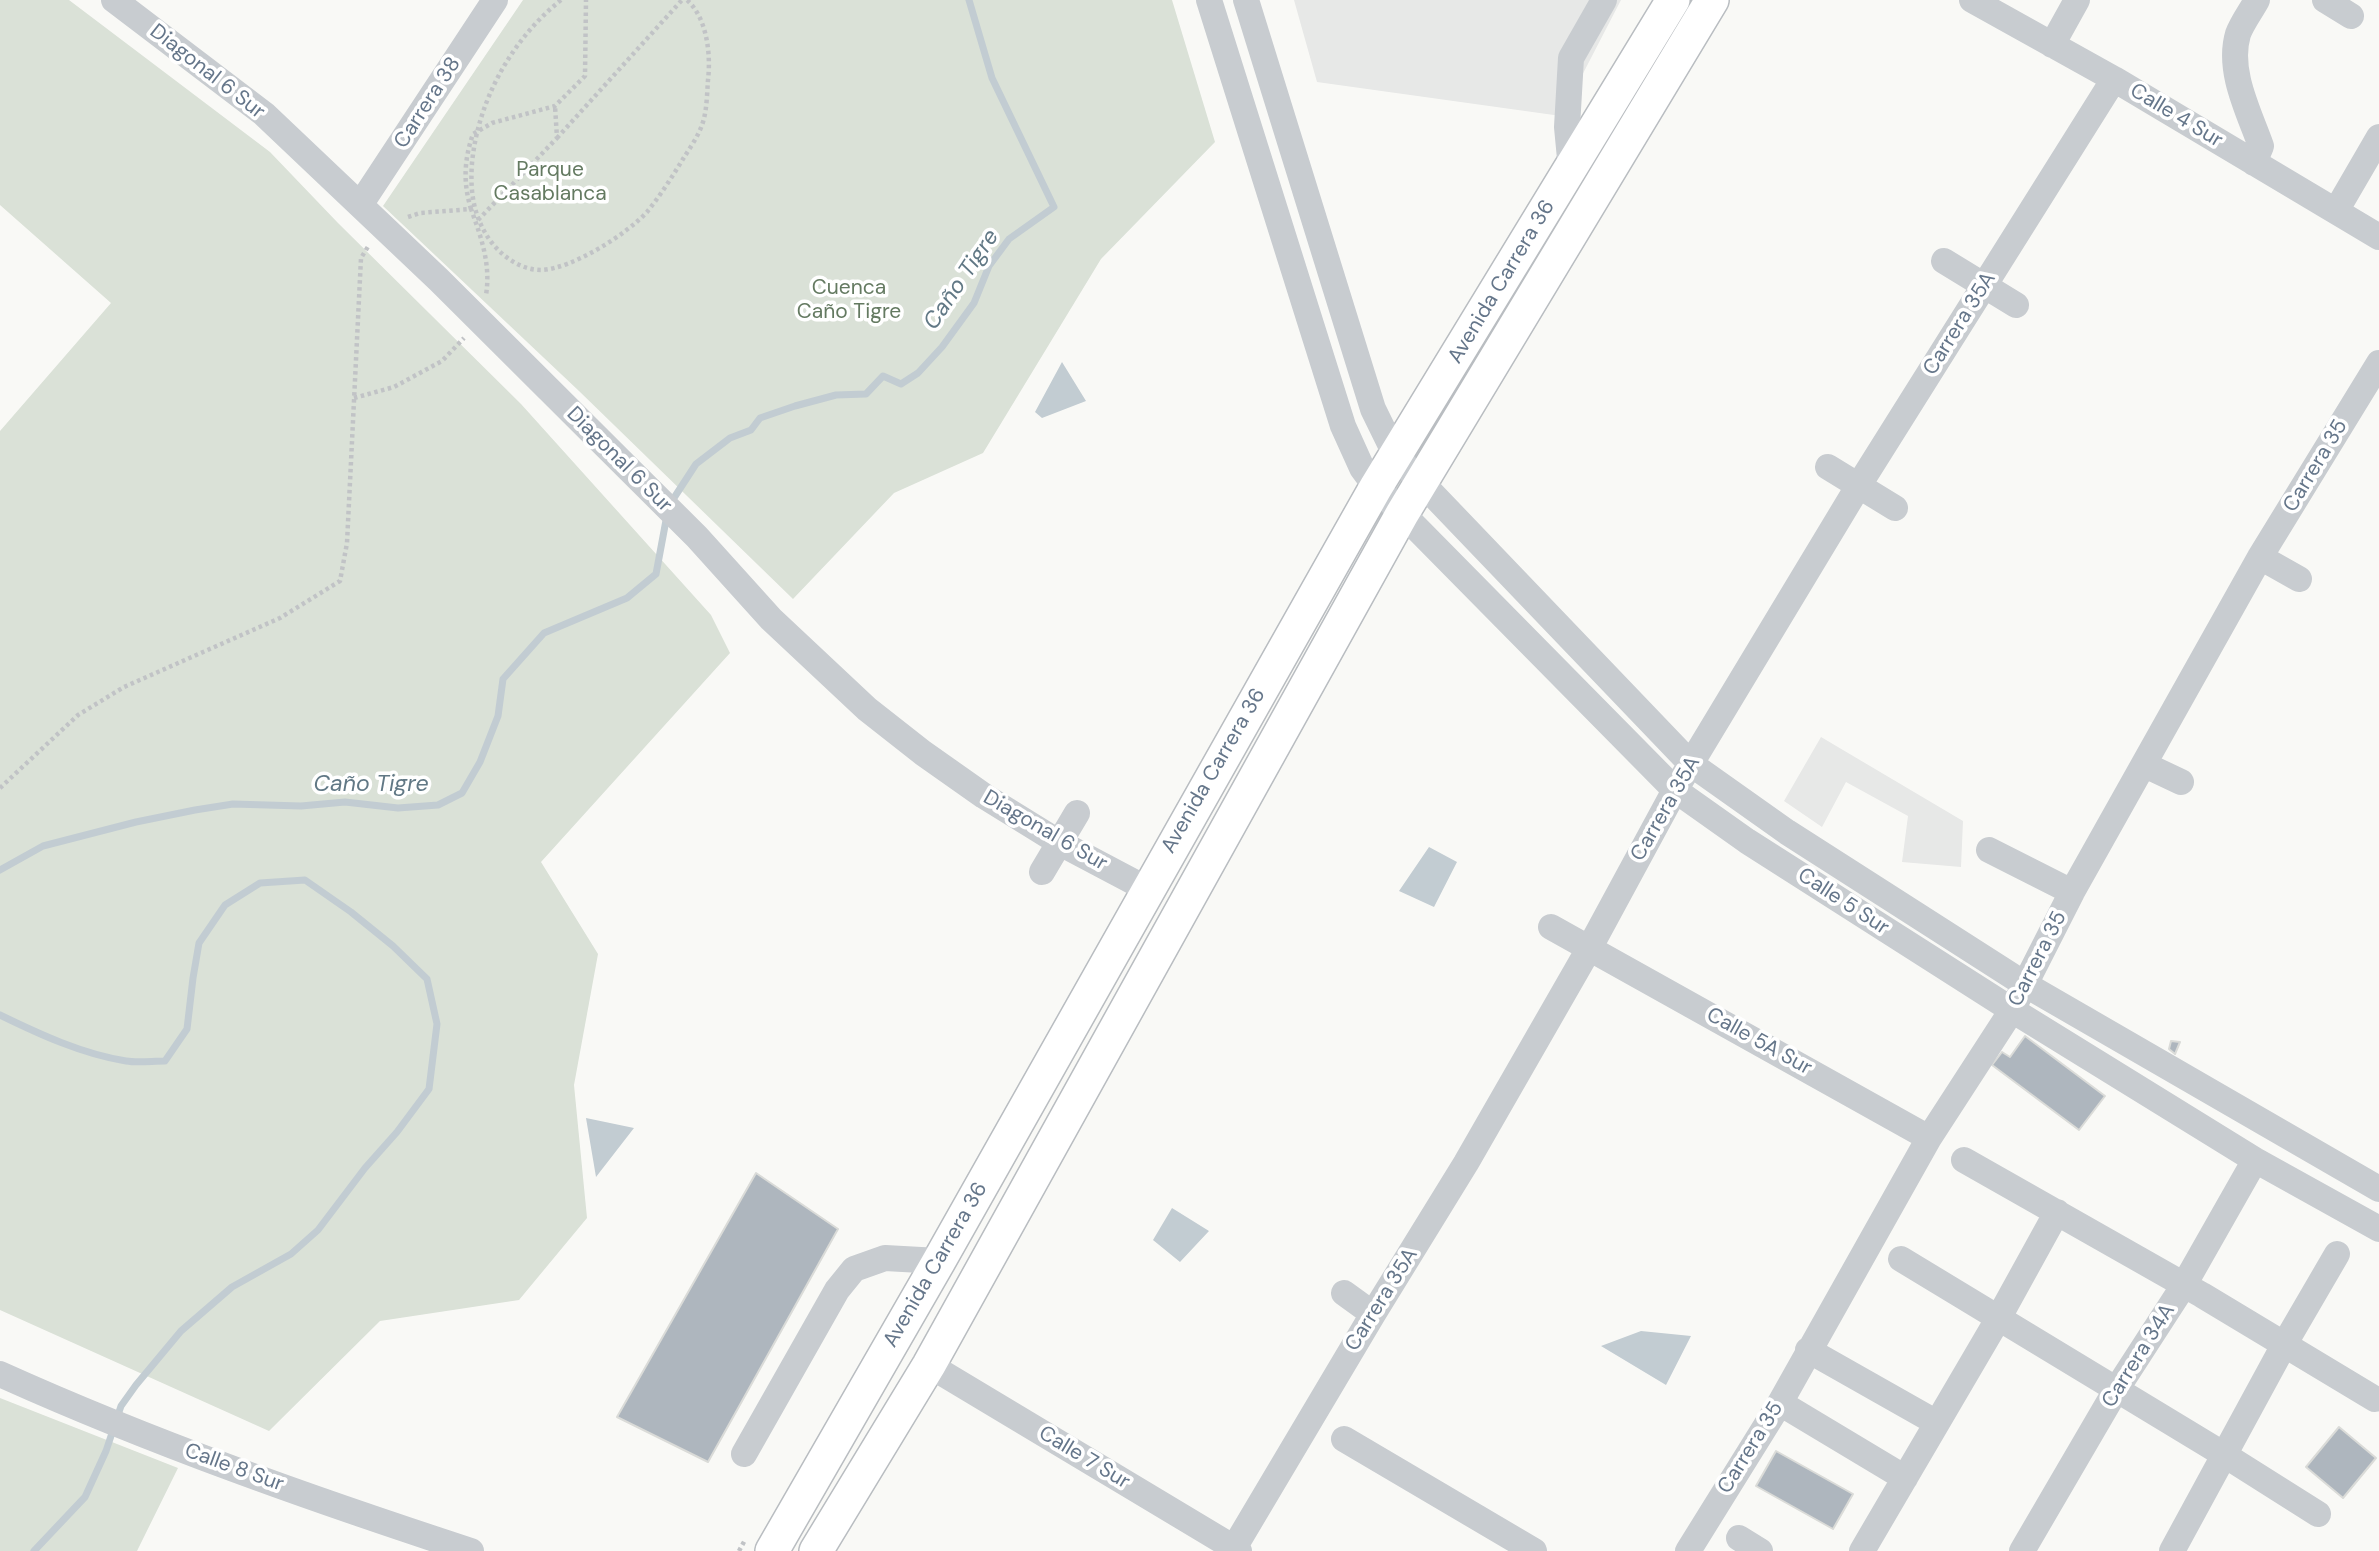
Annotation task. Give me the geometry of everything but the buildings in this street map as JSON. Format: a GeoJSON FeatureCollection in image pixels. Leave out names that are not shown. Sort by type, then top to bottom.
{"type":"FeatureCollection","features":[{"type":"Feature","properties":{"kind":"main road","name":"Avenida Carrera 36"},"geometry":{"type":"LineString","coordinates":[[772,1551],[1376,487],[1673,0]]}},
{"type":"Feature","properties":{"kind":"main road","name":"Avenida Carrera 36"},"geometry":{"type":"LineString","coordinates":[[816,1551],[929,1365],[1402,513],[1712,0]]}},
{"type":"Feature","properties":{"kind":"street","name":"Diagonal 6 Sur"},"geometry":{"type":"LineString","coordinates":[[114,0],[264,114],[481,322],[697,537],[771,619],[867,709],[984,796],[1060,843],[1147,888]]}},
{"type":"Feature","properties":{"kind":"street","name":"Carrera 38"},"geometry":{"type":"LineString","coordinates":[[360,205],[495,0]]}},
{"type":"Feature","properties":{"kind":"street","name":"Calle 5 Sur"},"geometry":{"type":"LineString","coordinates":[[1209,0],[1343,426],[1362,468],[1376,487],[1675,790],[1747,841],[2012,1010],[2255,1160],[2379,1229]]}},
{"type":"Feature","properties":{"kind":"street"},"geometry":{"type":"LineString","coordinates":[[1246,0],[1373,408],[1396,456]]}},
{"type":"Feature","properties":{"kind":"street"},"geometry":{"type":"LineString","coordinates":[[1571,169],[1567,127],[1571,58],[1604,0]]}},
{"type":"Feature","properties":{"kind":"street","name":"Calle 4 Sur"},"geometry":{"type":"LineString","coordinates":[[1972,0],[2113,79],[2379,237]]}},
{"type":"Feature","properties":{"kind":"street"},"geometry":{"type":"LineString","coordinates":[[2052,45],[2077,0]]}},
{"type":"Feature","properties":{"kind":"street"},"geometry":{"type":"LineString","coordinates":[[2255,163],[2261,146],[2244,100],[2235,63],[2239,34],[2257,0]]}},
{"type":"Feature","properties":{"kind":"street"},"geometry":{"type":"LineString","coordinates":[[2325,0],[2351,16]]}},
{"type":"Feature","properties":{"kind":"street","name":"Carrera 35A"},"geometry":{"type":"LineString","coordinates":[[1236,1549],[1373,1314],[1453,1206],[1475,1169],[1675,790],[1859,485],[2113,79]]}},
{"type":"Feature","properties":{"kind":"street"},"geometry":{"type":"LineString","coordinates":[[2336,211],[2379,137]]}},
{"type":"Feature","properties":{"kind":"street"},"geometry":{"type":"LineString","coordinates":[[1944,261],[2016,305]]}},
{"type":"Feature","properties":{"kind":"street","name":"Carrera 35"},"geometry":{"type":"LineString","coordinates":[[1688,1551],[1780,1402],[1929,1138],[2012,1010],[2072,892],[2260,557],[2379,363]]}},
{"type":"Feature","properties":{"kind":"street","name":"Calle 5 Sur"},"geometry":{"type":"LineString","coordinates":[[1396,456],[1691,764],[1787,832],[2026,985],[2379,1189]]}},
{"type":"Feature","properties":{"kind":"street"},"geometry":{"type":"LineString","coordinates":[[1828,467],[1895,508]]}},
{"type":"Feature","properties":{"kind":"street"},"geometry":{"type":"LineString","coordinates":[[2260,557],[2299,579]]}},
{"type":"Feature","properties":{"kind":"street"},"geometry":{"type":"LineString","coordinates":[[2145,765],[2182,782]]}},
{"type":"Feature","properties":{"kind":"street"},"geometry":{"type":"LineString","coordinates":[[1042,872],[1077,813]]}},
{"type":"Feature","properties":{"kind":"street"},"geometry":{"type":"LineString","coordinates":[[1989,850],[2072,892]]}},
{"type":"Feature","properties":{"kind":"street","name":"Calle 5A Sur"},"geometry":{"type":"LineString","coordinates":[[1550,927],[1929,1138]]}},
{"type":"Feature","properties":{"kind":"street"},"geometry":{"type":"LineString","coordinates":[[1964,1160],[2184,1285],[2375,1399]]}},
{"type":"Feature","properties":{"kind":"street","name":"Carrera 34A"},"geometry":{"type":"LineString","coordinates":[[2022,1551],[2116,1390],[2184,1285],[2255,1160]]}},
{"type":"Feature","properties":{"kind":"street"},"geometry":{"type":"LineString","coordinates":[[1862,1551],[1998,1319],[2057,1212]]}},
{"type":"Feature","properties":{"kind":"street"},"geometry":{"type":"LineString","coordinates":[[2172,1551],[2223,1454],[2337,1254]]}},
{"type":"Feature","properties":{"kind":"street"},"geometry":{"type":"LineString","coordinates":[[744,1454],[837,1290],[854,1269],[885,1258],[939,1261]]}},
{"type":"Feature","properties":{"kind":"street"},"geometry":{"type":"LineString","coordinates":[[1901,1259],[2318,1514]]}},
{"type":"Feature","properties":{"kind":"street"},"geometry":{"type":"LineString","coordinates":[[1345,1293],[1373,1314]]}},
{"type":"Feature","properties":{"kind":"street"},"geometry":{"type":"LineString","coordinates":[[1808,1350],[1937,1423]]}},
{"type":"Feature","properties":{"kind":"street","name":"Calle 7 Sur"},"geometry":{"type":"LineString","coordinates":[[929,1365],[1236,1549]]}},
{"type":"Feature","properties":{"kind":"street","name":"Calle 8 Sur"},"geometry":{"type":"LineString","coordinates":[[0,1374],[174,1447],[471,1551]]}},
{"type":"Feature","properties":{"kind":"street"},"geometry":{"type":"LineString","coordinates":[[1780,1402],[1905,1478]]}},
{"type":"Feature","properties":{"kind":"street"},"geometry":{"type":"LineString","coordinates":[[1344,1439],[1534,1551]]}},
{"type":"Feature","properties":{"kind":"path"},"geometry":{"type":"LineString","coordinates":[[354,398],[394,387],[442,361],[481,322],[488,281],[485,247],[471,194],[479,117],[505,65],[526,32],[561,0]]}},
{"type":"Feature","properties":{"kind":"path"},"geometry":{"type":"LineString","coordinates":[[586,0],[585,76],[555,106],[492,123],[473,134],[467,151],[465,190],[477,221],[498,252],[519,265],[541,270],[583,259],[646,213],[678,166],[703,122],[710,65],[706,40],[698,17],[687,0]]}},
{"type":"Feature","properties":{"kind":"path"},"geometry":{"type":"LineString","coordinates":[[477,221],[557,138],[681,0]]}},
{"type":"Feature","properties":{"kind":"path"},"geometry":{"type":"LineString","coordinates":[[555,106],[557,138]]}},
{"type":"Feature","properties":{"kind":"path"},"geometry":{"type":"LineString","coordinates":[[0,788],[78,715],[124,687],[280,618],[340,581],[347,543],[360,258],[381,225],[420,213],[471,209]]}},
{"type":"Feature","properties":{"kind":"shaded area"},"geometry":{"type":"Polygon","coordinates":[[[1294,0],[1621,0],[1561,116],[1317,82],[1294,0]]]}},
{"type":"Feature","properties":{"kind":"shaded area"},"geometry":{"type":"Polygon","coordinates":[[[1062,362],[1086,401],[1042,418],[1035,412],[1062,362]]]}},
{"type":"Feature","properties":{"kind":"shaded area"},"geometry":{"type":"Polygon","coordinates":[[[1821,737],[1963,821],[1961,867],[1902,862],[1908,816],[1846,782],[1822,827],[1784,801],[1821,737]]]}},
{"type":"Feature","properties":{"kind":"shaded area"},"geometry":{"type":"Polygon","coordinates":[[[1429,847],[1457,862],[1434,907],[1399,891],[1429,847]]]}},
{"type":"Feature","properties":{"kind":"shaded area"},"geometry":{"type":"Polygon","coordinates":[[[586,1118],[634,1128],[596,1177],[586,1118]]]}},
{"type":"Feature","properties":{"kind":"shaded area"},"geometry":{"type":"Polygon","coordinates":[[[1172,1208],[1209,1231],[1180,1262],[1153,1240],[1172,1208]]]}},
{"type":"Feature","properties":{"kind":"shaded area"},"geometry":{"type":"Polygon","coordinates":[[[1641,1331],[1691,1336],[1666,1385],[1601,1346],[1641,1331]]]}},
{"type":"Feature","properties":{"kind":"green space"},"geometry":{"type":"Polygon","coordinates":[[[0,0],[69,0],[270,152],[521,404],[711,615],[730,653],[541,862],[598,954],[574,1085],[587,1218],[519,1300],[380,1321],[269,1431],[0,1310],[0,431],[111,303],[0,205],[0,0]]]}},
{"type":"Feature","properties":{"kind":"green space","name":"Cuenca Caño Tigre"},"geometry":{"type":"Polygon","coordinates":[[[523,0],[1172,0],[1215,142],[1101,259],[983,453],[894,493],[793,599],[383,206],[523,0]]]}},
{"type":"Feature","properties":{"kind":"green space"},"geometry":{"type":"Polygon","coordinates":[[[0,1398],[178,1468],[137,1551],[0,1551],[0,1398]]]}},
{"type":"Feature","properties":{"kind":"waterway","name":"Caño Tigre"},"geometry":{"type":"LineString","coordinates":[[670,504],[696,464],[730,438],[751,430],[760,418],[836,395],[866,394],[883,376],[901,384],[918,373],[942,347],[974,303],[989,266],[1009,239],[1054,207],[992,78],[969,0]]}},
{"type":"Feature","properties":{"kind":"waterway","name":"Caño Tigre"},"geometry":{"type":"LineString","coordinates":[[0,870],[43,846],[195,810],[233,804],[301,806],[345,802],[398,808],[438,805],[462,793],[480,762],[498,716],[503,679],[544,633],[627,598],[656,574],[667,515]]}},
{"type":"Feature","properties":{"kind":"waterway","name":"Caño Tigre"},"geometry":{"type":"LineString","coordinates":[[0,1015],[93,1054],[131,1062],[165,1061],[187,1029],[199,943],[225,905],[260,883],[305,880],[393,946],[427,979],[437,1024],[429,1089],[397,1132],[365,1168],[318,1230],[291,1254],[232,1287],[181,1331],[121,1406],[106,1451],[85,1497],[34,1551]]}},
{"type":"Feature","properties":{"kind":"park label","name":"Parque Casablanca"},"geometry":{"type":"Point","coordinates":[550,182]}}]}
